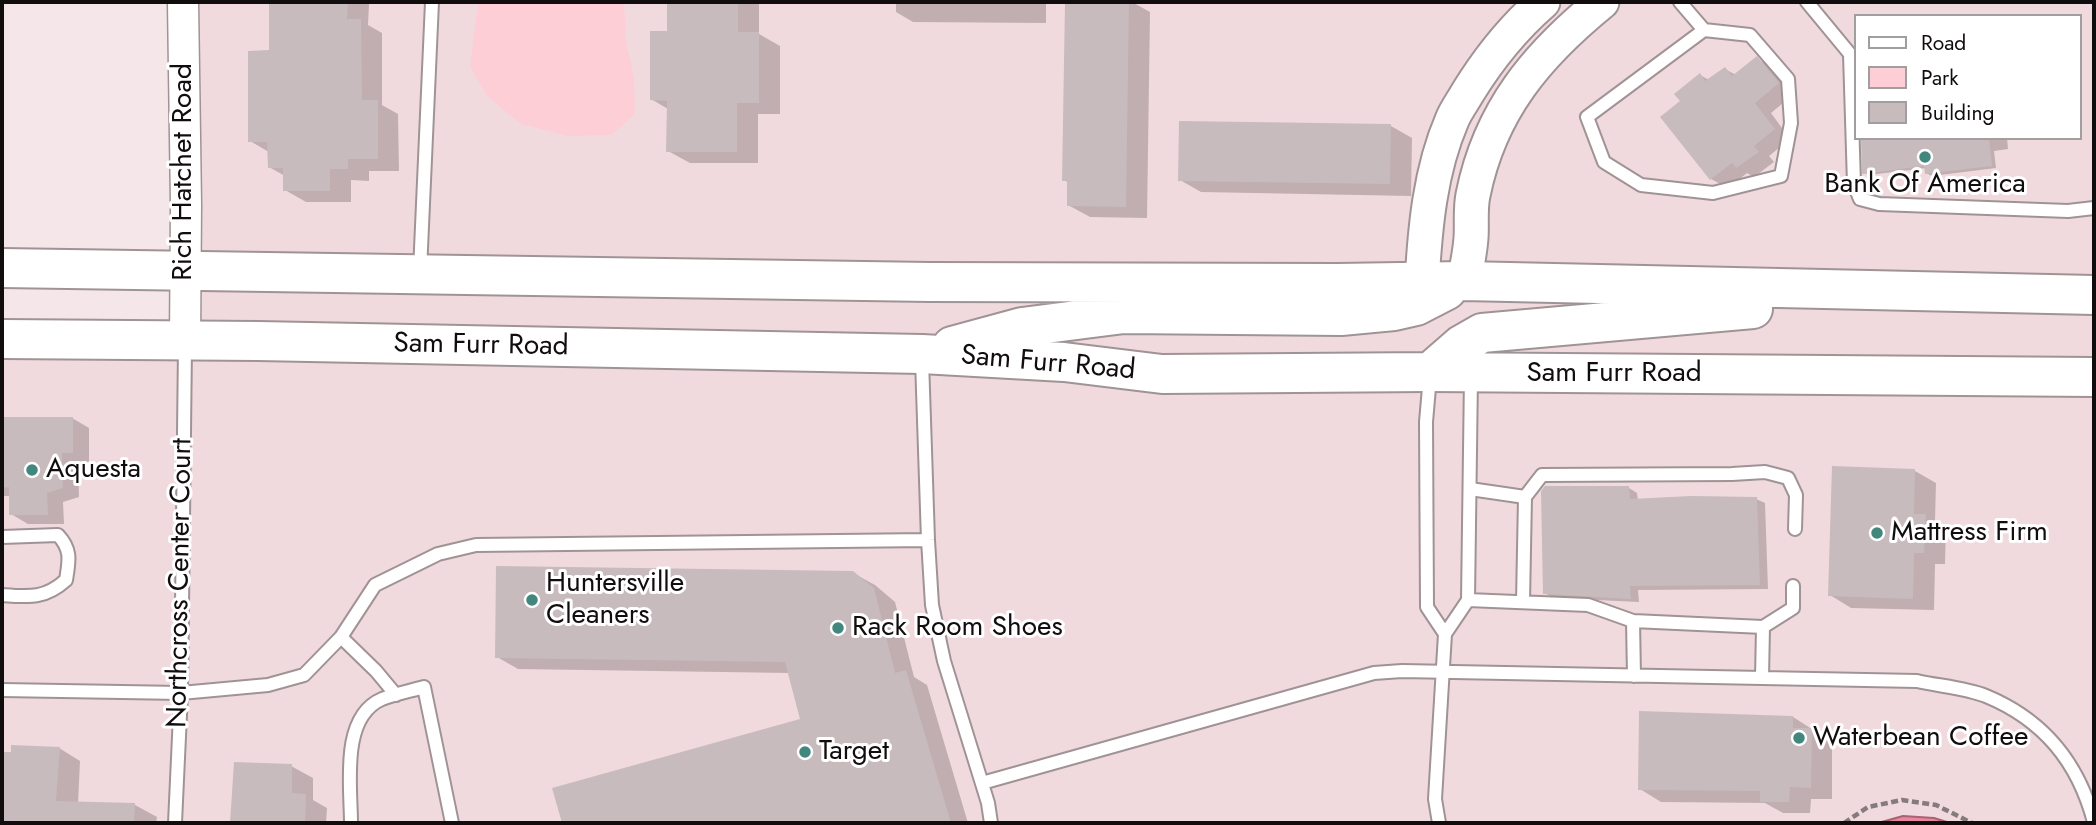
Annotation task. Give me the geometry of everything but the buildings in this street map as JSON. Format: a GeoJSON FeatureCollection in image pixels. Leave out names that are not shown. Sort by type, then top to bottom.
{"type":"FeatureCollection","features":[{"type":"Feature","properties":{"kind":"main road"},"geometry":{"type":"LineString","coordinates":[[1422,282],[1427,211],[1452,118],[1479,74],[1517,24],[1543,2]]}},
{"type":"Feature","properties":{"kind":"main road"},"geometry":{"type":"LineString","coordinates":[[1464,281],[1471,241],[1472,198],[1482,158],[1503,109],[1528,72],[1573,25],[1602,2]]}},
{"type":"Feature","properties":{"kind":"main road"},"geometry":{"type":"LineString","coordinates":[[2,268],[930,282],[1464,281],[2094,295]]}},
{"type":"Feature","properties":{"kind":"main road"},"geometry":{"type":"LineString","coordinates":[[922,354],[1022,327],[1124,314],[1341,316],[1394,311],[1416,306],[1464,281]]}},
{"type":"Feature","properties":{"kind":"main road"},"geometry":{"type":"LineString","coordinates":[[1430,372],[1461,345],[1482,333],[1957,293]]}},
{"type":"Feature","properties":{"kind":"main road","name":"Sam Furr Road"},"geometry":{"type":"LineString","coordinates":[[2,339],[922,354],[1064,362],[1162,374],[1471,372],[2094,377]]}},
{"type":"Feature","properties":{"kind":"street","name":"Rich Hatchet Road"},"geometry":{"type":"LineString","coordinates":[[183,2],[185,342]]}},
{"type":"Feature","properties":{"kind":"lane"},"geometry":{"type":"LineString","coordinates":[[420,275],[432,2]]}},
{"type":"Feature","properties":{"kind":"lane"},"geometry":{"type":"LineString","coordinates":[[1680,2],[1704,30],[1750,35],[1788,79],[1791,122],[1781,176],[1713,193],[1641,185],[1604,162],[1587,117],[1704,30]]}},
{"type":"Feature","properties":{"kind":"lane"},"geometry":{"type":"LineString","coordinates":[[1807,2],[1850,54],[1854,184],[1860,199],[1879,204],[2068,211],[2094,208]]}},
{"type":"Feature","properties":{"kind":"lane","name":"Northcross Center Court"},"geometry":{"type":"LineString","coordinates":[[175,823],[181,693],[185,342]]}},
{"type":"Feature","properties":{"kind":"lane"},"geometry":{"type":"LineString","coordinates":[[922,354],[932,605],[944,661],[988,803],[990,823]]}},
{"type":"Feature","properties":{"kind":"lane"},"geometry":{"type":"LineString","coordinates":[[1430,372],[1426,422],[1427,607],[1445,634]]}},
{"type":"Feature","properties":{"kind":"lane"},"geometry":{"type":"LineString","coordinates":[[1439,823],[1435,799],[1445,634],[1468,600],[1471,372]]}},
{"type":"Feature","properties":{"kind":"lane"},"geometry":{"type":"LineString","coordinates":[[1522,602],[1525,497],[1542,475],[1765,472],[1788,478],[1796,495],[1795,529]]}},
{"type":"Feature","properties":{"kind":"lane"},"geometry":{"type":"LineString","coordinates":[[1469,489],[1525,497]]}},
{"type":"Feature","properties":{"kind":"lane"},"geometry":{"type":"LineString","coordinates":[[2,537],[58,535],[67,545],[69,560],[66,580],[54,591],[33,597],[2,595]]}},
{"type":"Feature","properties":{"kind":"lane"},"geometry":{"type":"LineString","coordinates":[[2,690],[181,693],[268,685],[304,675],[341,637],[375,585],[438,554],[476,545],[928,540]]}},
{"type":"Feature","properties":{"kind":"lane"},"geometry":{"type":"LineString","coordinates":[[1468,600],[1588,605],[1633,621],[1763,627],[1793,608],[1793,586]]}},
{"type":"Feature","properties":{"kind":"lane"},"geometry":{"type":"LineString","coordinates":[[1633,621],[1634,676]]}},
{"type":"Feature","properties":{"kind":"lane"},"geometry":{"type":"LineString","coordinates":[[1762,678],[1763,627]]}},
{"type":"Feature","properties":{"kind":"lane"},"geometry":{"type":"LineString","coordinates":[[341,637],[396,695]]}},
{"type":"Feature","properties":{"kind":"lane"},"geometry":{"type":"LineString","coordinates":[[982,783],[1363,676],[1402,671],[1917,681],[1984,695],[2033,721],[2069,760],[2090,806],[2094,822]]}},
{"type":"Feature","properties":{"kind":"lane"},"geometry":{"type":"LineString","coordinates":[[351,823],[350,752],[358,721],[380,700],[424,687],[452,823]]}},
{"type":"Feature","properties":{"kind":"path"},"geometry":{"type":"LineString","coordinates":[[1844,823],[1868,807],[1902,800],[1936,805],[1972,823]]}},
{"type":"Feature","properties":{"kind":"shaded area"},"geometry":{"type":"Polygon","coordinates":[[[183,2],[2094,2],[2094,823],[2,823],[2,339],[185,341],[183,2]]]}},
{"type":"Feature","properties":{"kind":"shaded area"},"geometry":{"type":"Polygon","coordinates":[[[1903,816],[1934,818],[1950,823],[1878,823],[1903,816]]]}},
{"type":"Feature","properties":{"kind":"green space"},"geometry":{"type":"Polygon","coordinates":[[[478,2],[624,2],[626,41],[634,78],[635,114],[611,135],[568,136],[521,124],[488,97],[470,67],[478,2]]]}},
{"type":"Feature","properties":{"kind":"place","name":"Bank Of America"},"geometry":{"type":"Point","coordinates":[1925,157]}},
{"type":"Feature","properties":{"kind":"place","name":"Aquesta"},"geometry":{"type":"Point","coordinates":[32,470]}},
{"type":"Feature","properties":{"kind":"place","name":"Mattress Firm"},"geometry":{"type":"Point","coordinates":[1877,533]}},
{"type":"Feature","properties":{"kind":"place","name":"Huntersville Cleaners"},"geometry":{"type":"Point","coordinates":[532,600]}},
{"type":"Feature","properties":{"kind":"place","name":"Rack Room Shoes"},"geometry":{"type":"Point","coordinates":[838,628]}},
{"type":"Feature","properties":{"kind":"place","name":"Waterbean Coffee"},"geometry":{"type":"Point","coordinates":[1799,738]}},
{"type":"Feature","properties":{"kind":"place","name":"Target"},"geometry":{"type":"Point","coordinates":[805,752]}}]}
